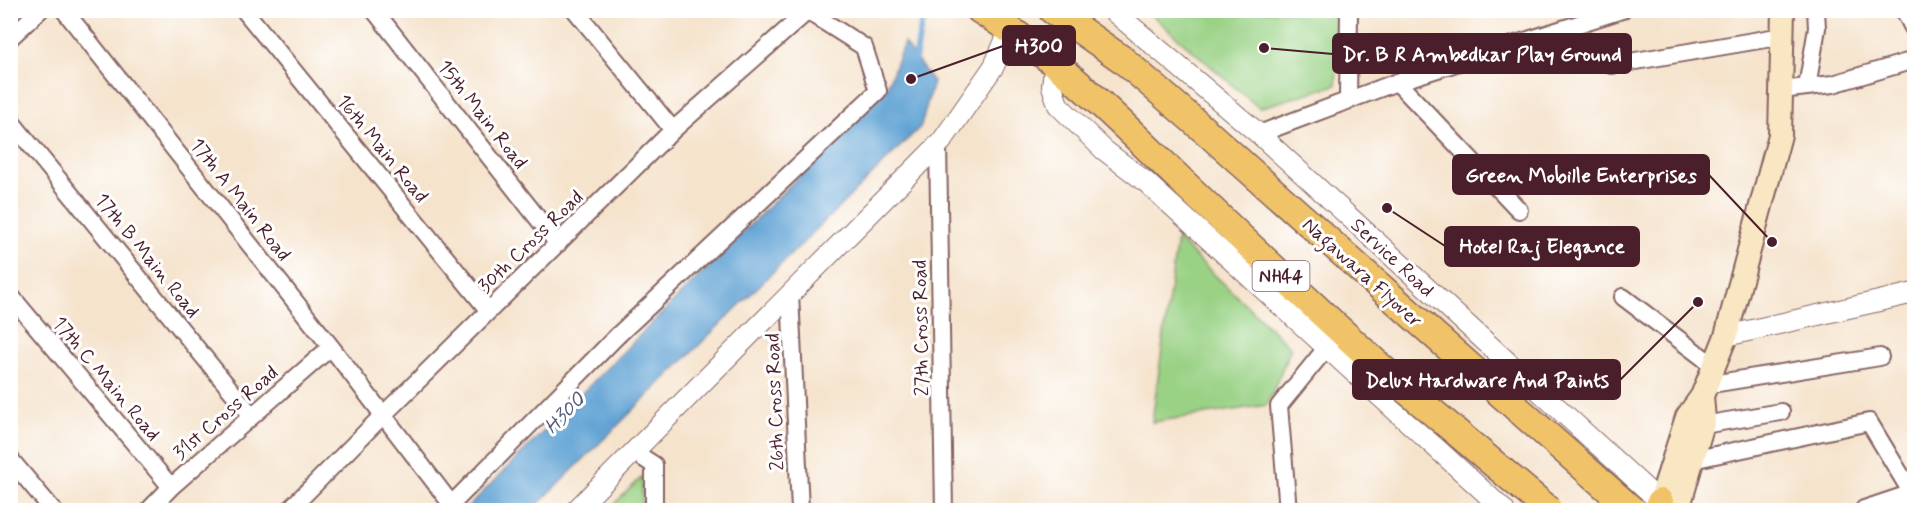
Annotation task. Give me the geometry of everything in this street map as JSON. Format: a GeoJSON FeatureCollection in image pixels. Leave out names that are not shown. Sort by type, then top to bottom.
{"type":"FeatureCollection","features":[{"type":"Feature","properties":{"kind":"highway","name":"NH44"},"geometry":{"type":"LineString","coordinates":[[980,10],[1010,29],[1077,80],[1310,303],[1405,389],[1549,510]]}},
{"type":"Feature","properties":{"kind":"highway","name":"Nagawara Flyover"},"geometry":{"type":"LineString","coordinates":[[1053,10],[1123,60],[1210,135],[1632,510]]}},
{"type":"Feature","properties":{"kind":"main road"},"geometry":{"type":"LineString","coordinates":[[1666,508],[1687,417],[1707,382],[1726,336],[1779,135],[1784,10]]}},
{"type":"Feature","properties":{"kind":"main road"},"geometry":{"type":"LineString","coordinates":[[1666,508],[1692,460],[1704,420],[1707,382]]}},
{"type":"Feature","properties":{"kind":"street"},"geometry":{"type":"LineString","coordinates":[[10,38],[40,10]]}},
{"type":"Feature","properties":{"kind":"street","name":"17th A Main Road"},"geometry":{"type":"LineString","coordinates":[[64,10],[331,347],[449,508]]}},
{"type":"Feature","properties":{"kind":"street","name":"16th Main Road"},"geometry":{"type":"LineString","coordinates":[[244,10],[489,311]]}},
{"type":"Feature","properties":{"kind":"street","name":"15th Main Road"},"geometry":{"type":"LineString","coordinates":[[374,10],[558,244]]}},
{"type":"Feature","properties":{"kind":"street"},"geometry":{"type":"LineString","coordinates":[[575,10],[673,130]]}},
{"type":"Feature","properties":{"kind":"street","name":"Service Road"},"geometry":{"type":"LineString","coordinates":[[1112,10],[1259,134],[1666,508]]}},
{"type":"Feature","properties":{"kind":"street"},"geometry":{"type":"LineString","coordinates":[[1348,101],[1349,10]]}},
{"type":"Feature","properties":{"kind":"street"},"geometry":{"type":"LineString","coordinates":[[1259,134],[1397,82],[1622,10]]}},
{"type":"Feature","properties":{"kind":"street"},"geometry":{"type":"LineString","coordinates":[[1807,87],[1817,28],[1816,10]]}},
{"type":"Feature","properties":{"kind":"street"},"geometry":{"type":"LineString","coordinates":[[1904,10],[1914,30]]}},
{"type":"Feature","properties":{"kind":"street"},"geometry":{"type":"LineString","coordinates":[[449,508],[617,336],[878,91],[864,47],[809,11]]}},
{"type":"Feature","properties":{"kind":"street","name":"30th Cross Road"},"geometry":{"type":"LineString","coordinates":[[289,510],[673,130],[809,11]]}},
{"type":"Feature","properties":{"kind":"street"},"geometry":{"type":"LineString","coordinates":[[576,510],[938,144],[994,66],[1010,29]]}},
{"type":"Feature","properties":{"kind":"street"},"geometry":{"type":"LineString","coordinates":[[1612,65],[1783,36]]}},
{"type":"Feature","properties":{"kind":"street"},"geometry":{"type":"LineString","coordinates":[[1781,90],[1833,84],[1914,60]]}},
{"type":"Feature","properties":{"kind":"street"},"geometry":{"type":"LineString","coordinates":[[1055,62],[1052,86],[1058,105],[1104,150],[1146,182],[1504,510]]}},
{"type":"Feature","properties":{"kind":"street"},"geometry":{"type":"LineString","coordinates":[[1397,82],[1519,210]]}},
{"type":"Feature","properties":{"kind":"street","name":"17th B Main Road"},"geometry":{"type":"LineString","coordinates":[[10,120],[252,416]]}},
{"type":"Feature","properties":{"kind":"street","name":"27th Cross Road"},"geometry":{"type":"LineString","coordinates":[[938,144],[944,510]]}},
{"type":"Feature","properties":{"kind":"street","name":"26th Cross Road"},"geometry":{"type":"LineString","coordinates":[[790,292],[800,510]]}},
{"type":"Feature","properties":{"kind":"street"},"geometry":{"type":"LineString","coordinates":[[1726,336],[1914,293]]}},
{"type":"Feature","properties":{"kind":"street","name":"17th C Main Road"},"geometry":{"type":"LineString","coordinates":[[10,295],[171,488]]}},
{"type":"Feature","properties":{"kind":"street"},"geometry":{"type":"LineString","coordinates":[[1623,297],[1707,382],[1880,357]]}},
{"type":"Feature","properties":{"kind":"street","name":"31st Cross Road"},"geometry":{"type":"LineString","coordinates":[[149,510],[331,347]]}},
{"type":"Feature","properties":{"kind":"street"},"geometry":{"type":"LineString","coordinates":[[1288,510],[1279,406],[1327,347]]}},
{"type":"Feature","properties":{"kind":"street"},"geometry":{"type":"LineString","coordinates":[[1702,425],[1781,412]]}},
{"type":"Feature","properties":{"kind":"street"},"geometry":{"type":"LineString","coordinates":[[1692,460],[1869,422],[1913,495],[1863,510]]}},
{"type":"Feature","properties":{"kind":"street"},"geometry":{"type":"LineString","coordinates":[[634,452],[654,465],[654,510]]}},
{"type":"Feature","properties":{"kind":"street"},"geometry":{"type":"LineString","coordinates":[[10,459],[53,510]]}},
{"type":"Feature","properties":{"kind":"street"},"geometry":{"type":"LineString","coordinates":[[1616,510],[1635,479]]}},
{"type":"Feature","properties":{"kind":"green space"},"geometry":{"type":"Polygon","coordinates":[[[1147,11],[1340,11],[1336,85],[1259,108],[1147,11]]]}},
{"type":"Feature","properties":{"kind":"green space"},"geometry":{"type":"Polygon","coordinates":[[[1177,239],[1291,348],[1267,405],[1152,422],[1177,239]]]}},
{"type":"Feature","properties":{"kind":"green space"},"geometry":{"type":"Polygon","coordinates":[[[642,477],[642,510],[608,510],[642,477]]]}},
{"type":"Feature","properties":{"kind":"water"},"geometry":{"type":"Polygon","coordinates":[[[904,43],[933,82],[921,126],[532,510],[465,510],[886,89],[904,43]]]}},
{"type":"Feature","properties":{"kind":"waterway","name":"H300"},"geometry":{"type":"LineString","coordinates":[[914,66],[924,10]]}},
{"type":"Feature","properties":{"kind":"place","name":"Dr. B R Ambedkar Play Ground"},"geometry":{"type":"Point","coordinates":[1264,48]}},
{"type":"Feature","properties":{"kind":"place","name":"H300"},"geometry":{"type":"Point","coordinates":[911,79]}},
{"type":"Feature","properties":{"kind":"place","name":"Hotel Raj Elegance"},"geometry":{"type":"Point","coordinates":[1387,208]}},
{"type":"Feature","properties":{"kind":"place","name":"Green Mobille Enterprises"},"geometry":{"type":"Point","coordinates":[1772,242]}},
{"type":"Feature","properties":{"kind":"place","name":"Delux Hardware And Paints"},"geometry":{"type":"Point","coordinates":[1698,302]}}]}
